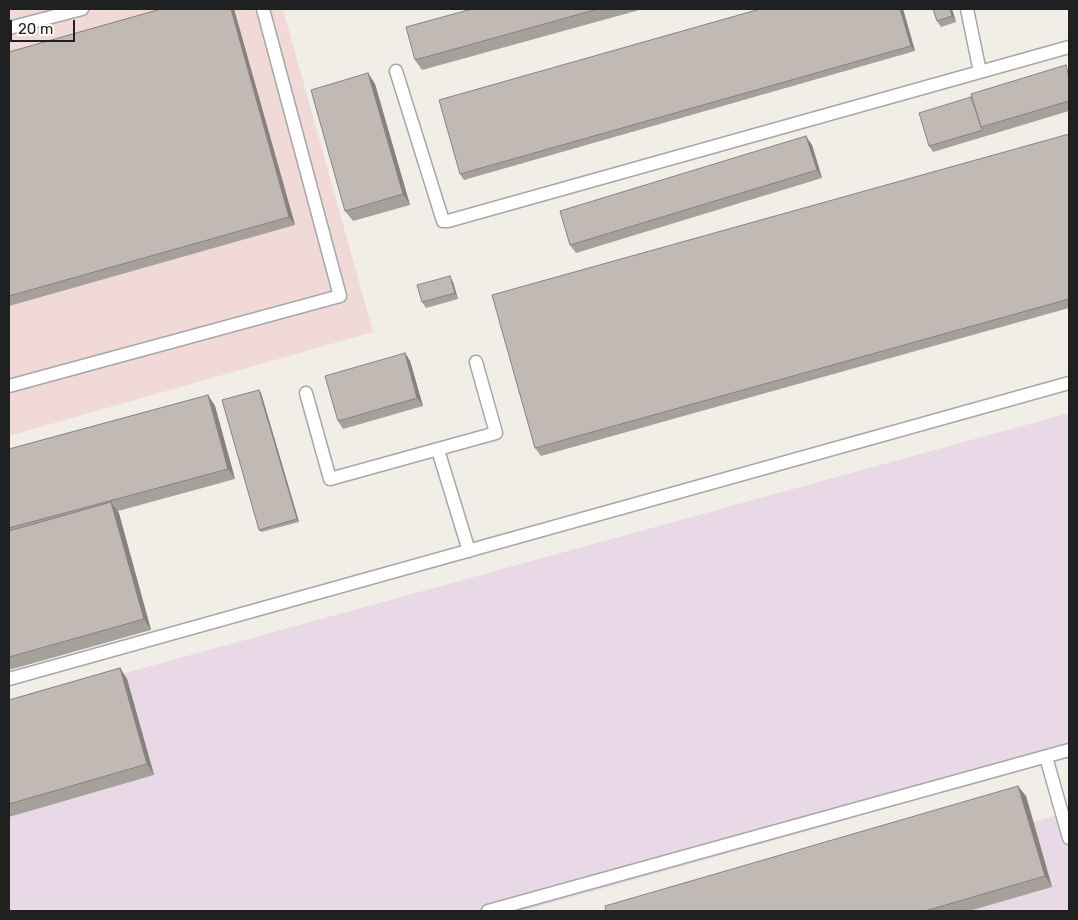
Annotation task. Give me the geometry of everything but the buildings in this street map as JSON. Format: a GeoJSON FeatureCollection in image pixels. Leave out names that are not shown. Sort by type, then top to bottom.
{"type":"FeatureCollection","features":[{"type":"Feature","properties":{"kind":"lane"},"geometry":{"type":"LineString","coordinates":[[9,28],[82,9]]}},
{"type":"Feature","properties":{"kind":"lane"},"geometry":{"type":"LineString","coordinates":[[9,386],[340,296],[263,9]]}},
{"type":"Feature","properties":{"kind":"lane"},"geometry":{"type":"LineString","coordinates":[[967,9],[980,72]]}},
{"type":"Feature","properties":{"kind":"lane"},"geometry":{"type":"LineString","coordinates":[[396,71],[443,221],[448,221],[1069,47]]}},
{"type":"Feature","properties":{"kind":"lane"},"geometry":{"type":"LineString","coordinates":[[306,393],[330,480],[496,434],[476,362]]}},
{"type":"Feature","properties":{"kind":"lane"},"geometry":{"type":"LineString","coordinates":[[9,679],[1069,383]]}},
{"type":"Feature","properties":{"kind":"lane"},"geometry":{"type":"LineString","coordinates":[[438,450],[469,551]]}},
{"type":"Feature","properties":{"kind":"lane"},"geometry":{"type":"LineString","coordinates":[[488,911],[1069,750]]}},
{"type":"Feature","properties":{"kind":"lane"},"geometry":{"type":"LineString","coordinates":[[1046,757],[1069,838]]}},
{"type":"Feature","properties":{"kind":"shaded area"},"geometry":{"type":"Polygon","coordinates":[[[9,9],[283,9],[373,332],[9,436],[9,9]]]}},
{"type":"Feature","properties":{"kind":"shaded area"},"geometry":{"type":"Polygon","coordinates":[[[1069,413],[1069,747],[836,823],[523,911],[9,911],[9,705],[1069,413]]]}},
{"type":"Feature","properties":{"kind":"shaded area"},"geometry":{"type":"Polygon","coordinates":[[[1069,812],[1069,911],[719,911],[759,900],[1069,812]]]}}]}
